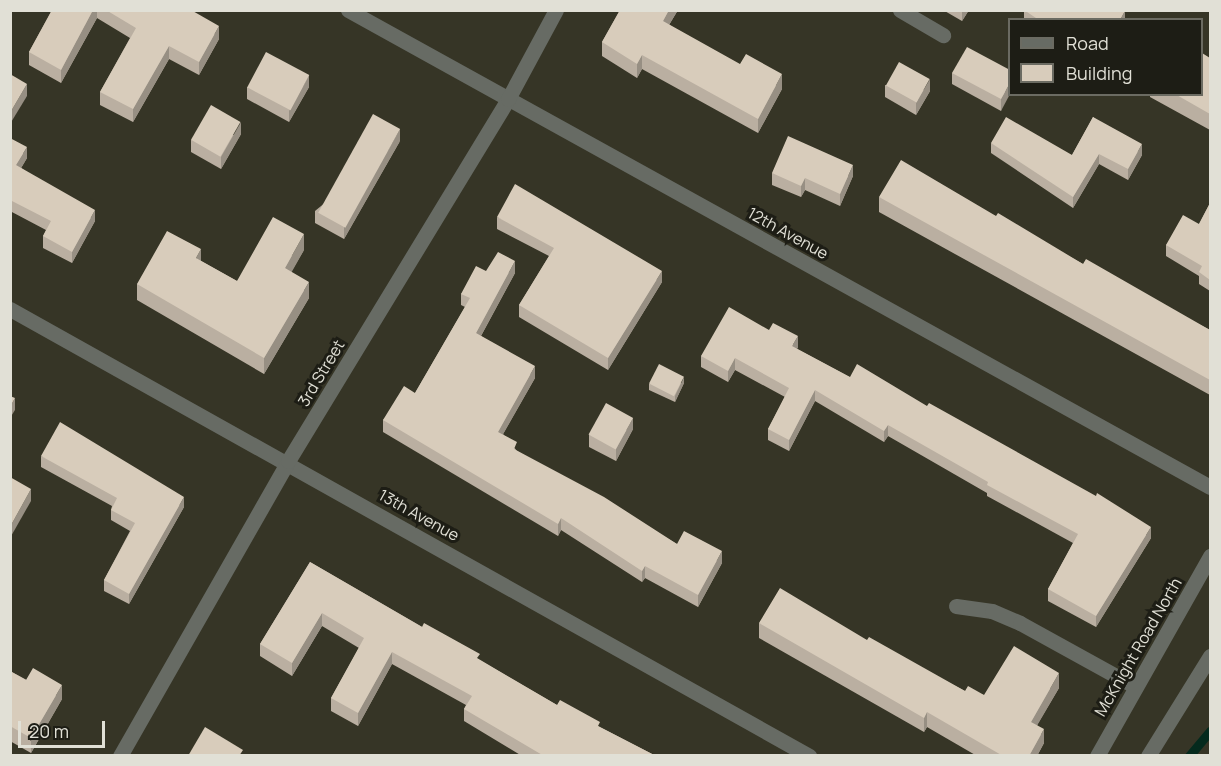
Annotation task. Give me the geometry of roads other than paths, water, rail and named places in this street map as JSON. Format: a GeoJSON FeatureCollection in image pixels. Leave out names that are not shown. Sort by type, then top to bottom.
{"type":"FeatureCollection","features":[{"type":"Feature","properties":{"kind":"street","name":"12th Avenue"},"geometry":{"type":"LineString","coordinates":[[348,10],[1210,487]]}},
{"type":"Feature","properties":{"kind":"street","name":"3rd Street"},"geometry":{"type":"LineString","coordinates":[[120,756],[288,461],[508,99],[556,10]]}},
{"type":"Feature","properties":{"kind":"street"},"geometry":{"type":"LineString","coordinates":[[900,10],[943,35]]}},
{"type":"Feature","properties":{"kind":"street","name":"13th Avenue"},"geometry":{"type":"LineString","coordinates":[[10,309],[288,461],[809,756]]}},
{"type":"Feature","properties":{"kind":"street","name":"McKnight Road North"},"geometry":{"type":"LineString","coordinates":[[1097,756],[1210,556]]}},
{"type":"Feature","properties":{"kind":"street"},"geometry":{"type":"LineString","coordinates":[[956,606],[992,611],[1020,622],[1136,687]]}},
{"type":"Feature","properties":{"kind":"street"},"geometry":{"type":"LineString","coordinates":[[1148,756],[1210,656]]}},
{"type":"Feature","properties":{"kind":"waterway"},"geometry":{"type":"LineString","coordinates":[[1189,756],[1210,731]]}}]}
